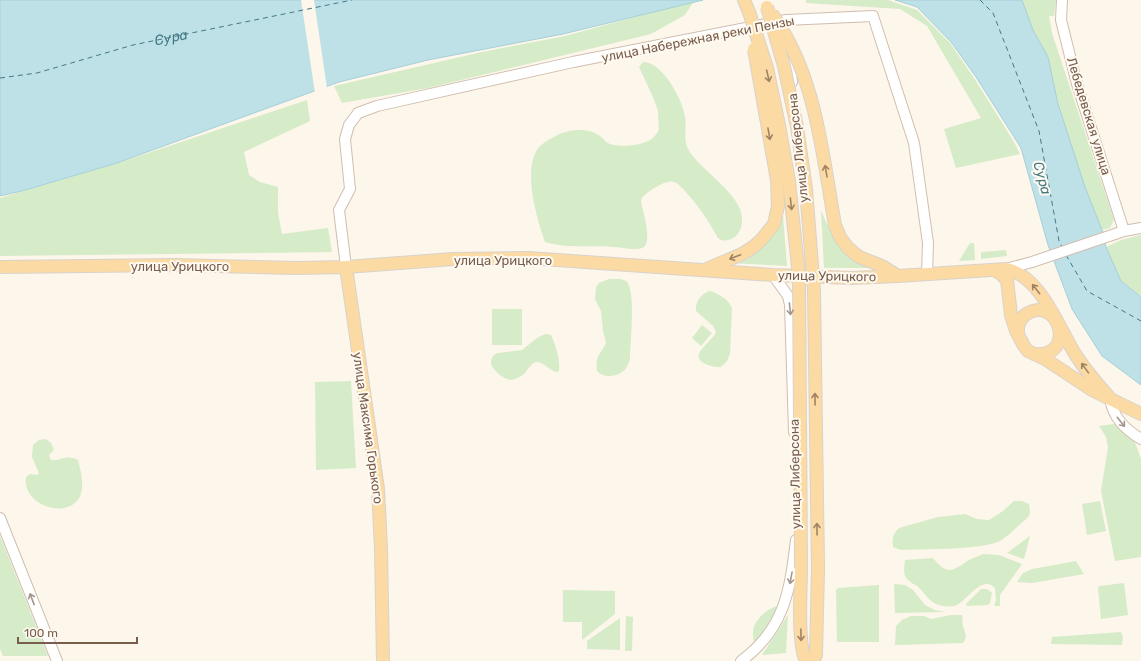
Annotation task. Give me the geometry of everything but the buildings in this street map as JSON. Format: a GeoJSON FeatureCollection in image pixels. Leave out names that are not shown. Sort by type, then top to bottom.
{"type":"FeatureCollection","features":[{"type":"Feature","properties":{"kind":"main road"},"geometry":{"type":"LineString","coordinates":[[744,0],[767,68],[779,126],[789,180],[799,276],[801,640],[803,656],[806,661]]}},
{"type":"Feature","properties":{"kind":"main road"},"geometry":{"type":"LineString","coordinates":[[765,3],[784,30],[799,61],[809,88],[816,113],[835,224],[840,236],[848,248],[859,257],[882,266],[898,276]]}},
{"type":"Feature","properties":{"kind":"main road"},"geometry":{"type":"LineString","coordinates":[[765,3],[784,66],[797,127],[806,189],[814,290],[818,568],[816,654],[813,661]]}},
{"type":"Feature","properties":{"kind":"main road"},"geometry":{"type":"LineString","coordinates":[[705,270],[720,262],[745,253],[755,247],[774,224],[778,206],[777,180],[749,12]]}},
{"type":"Feature","properties":{"kind":"main road","name":"улица Урицкого"},"geometry":{"type":"LineString","coordinates":[[0,267],[174,266],[297,268],[346,267],[453,259],[528,258],[773,275],[852,278],[927,275],[1006,269]]}},
{"type":"Feature","properties":{"kind":"main road","name":"улица Максима Горького"},"geometry":{"type":"LineString","coordinates":[[346,267],[378,489],[383,661]]}},
{"type":"Feature","properties":{"kind":"main road"},"geometry":{"type":"LineString","coordinates":[[1006,269],[1014,271],[1029,280],[1044,300],[1076,356],[1110,398]]}},
{"type":"Feature","properties":{"kind":"main road"},"geometry":{"type":"LineString","coordinates":[[994,270],[1007,280],[1011,315],[1018,336],[1024,346],[1083,385],[1110,398],[1125,408],[1141,414]]}},
{"type":"Feature","properties":{"kind":"main road"},"geometry":{"type":"LineString","coordinates":[[1018,336],[1017,329],[1020,320],[1028,313],[1039,310],[1048,312],[1056,320],[1060,332],[1058,344],[1055,348],[1046,353],[1034,354]]}},
{"type":"Feature","properties":{"kind":"street","name":"Лебедевская улица"},"geometry":{"type":"LineString","coordinates":[[1062,0],[1061,20],[1077,84],[1124,231]]}},
{"type":"Feature","properties":{"kind":"street","name":"улица Набережная реки Пензы"},"geometry":{"type":"LineString","coordinates":[[346,267],[339,210],[350,189],[345,139],[349,124],[358,113],[377,106],[572,62],[786,20],[873,16],[914,143],[928,243],[927,275]]}},
{"type":"Feature","properties":{"kind":"street","name":"улица Либерсона"},"geometry":{"type":"LineString","coordinates":[[786,20],[811,277]]}},
{"type":"Feature","properties":{"kind":"street"},"geometry":{"type":"LineString","coordinates":[[1006,269],[1032,262],[1124,231],[1141,228]]}},
{"type":"Feature","properties":{"kind":"street","name":"улица Либерсона"},"geometry":{"type":"LineString","coordinates":[[742,661],[764,640],[778,620],[785,603],[791,581],[796,539],[790,305],[788,296],[773,275]]}},
{"type":"Feature","properties":{"kind":"street"},"geometry":{"type":"LineString","coordinates":[[1110,398],[1111,408],[1121,424],[1141,439]]}},
{"type":"Feature","properties":{"kind":"street"},"geometry":{"type":"LineString","coordinates":[[0,518],[56,661]]}},
{"type":"Feature","properties":{"kind":"green space"},"geometry":{"type":"Polygon","coordinates":[[[806,0],[888,0],[917,10],[950,43],[974,78],[1020,154],[956,168],[944,129],[981,118],[927,26],[900,9],[806,3],[806,0]]]}},
{"type":"Feature","properties":{"kind":"green space"},"geometry":{"type":"Polygon","coordinates":[[[1022,0],[1056,0],[1054,16],[1049,16],[1052,33],[1114,220],[1110,228],[1102,230],[1085,187],[1058,104],[1048,57],[1033,30],[1022,0]]]}},
{"type":"Feature","properties":{"kind":"green space"},"geometry":{"type":"Polygon","coordinates":[[[694,1],[685,15],[651,34],[428,88],[342,103],[334,86],[482,52],[565,36],[694,1]]]}},
{"type":"Feature","properties":{"kind":"green space"},"geometry":{"type":"Polygon","coordinates":[[[643,62],[650,63],[664,74],[676,92],[685,117],[686,141],[688,149],[694,158],[732,195],[742,216],[739,231],[735,237],[728,240],[718,238],[702,213],[678,184],[674,182],[666,182],[642,198],[641,202],[647,232],[644,247],[633,249],[605,246],[570,246],[545,242],[535,209],[531,183],[533,159],[537,150],[545,142],[557,135],[573,130],[593,132],[608,143],[618,146],[638,144],[652,139],[659,130],[658,111],[639,67],[643,62]]]}},
{"type":"Feature","properties":{"kind":"green space"},"geometry":{"type":"Polygon","coordinates":[[[307,100],[310,121],[244,152],[249,175],[260,182],[278,187],[278,213],[282,234],[328,228],[332,252],[0,256],[0,198],[118,163],[307,100]]]}},
{"type":"Feature","properties":{"kind":"green space"},"geometry":{"type":"Polygon","coordinates":[[[821,210],[837,241],[874,268],[824,268],[821,210]]]}},
{"type":"Feature","properties":{"kind":"green space"},"geometry":{"type":"Polygon","coordinates":[[[783,215],[787,266],[730,263],[762,246],[773,234],[783,215]]]}},
{"type":"Feature","properties":{"kind":"green space"},"geometry":{"type":"Polygon","coordinates":[[[1141,235],[1141,297],[1121,281],[1106,247],[1121,240],[1141,235]]]}},
{"type":"Feature","properties":{"kind":"green space"},"geometry":{"type":"Polygon","coordinates":[[[970,243],[974,243],[975,260],[959,261],[970,243]]]}},
{"type":"Feature","properties":{"kind":"green space"},"geometry":{"type":"Polygon","coordinates":[[[1006,250],[1007,256],[981,259],[981,252],[1006,250]]]}},
{"type":"Feature","properties":{"kind":"green space"},"geometry":{"type":"Polygon","coordinates":[[[609,279],[621,279],[627,282],[630,288],[632,318],[629,362],[624,371],[616,375],[606,376],[597,371],[597,359],[606,343],[601,311],[595,299],[596,287],[599,283],[609,279]]]}},
{"type":"Feature","properties":{"kind":"green space"},"geometry":{"type":"Polygon","coordinates":[[[709,291],[722,297],[732,308],[730,354],[727,361],[721,367],[709,365],[699,359],[700,351],[716,332],[713,326],[696,311],[696,305],[699,299],[709,291]]]}},
{"type":"Feature","properties":{"kind":"green space"},"geometry":{"type":"Polygon","coordinates":[[[492,309],[522,309],[522,345],[492,345],[492,309]]]}},
{"type":"Feature","properties":{"kind":"green space"},"geometry":{"type":"Polygon","coordinates":[[[702,325],[712,333],[701,346],[692,338],[702,325]]]}},
{"type":"Feature","properties":{"kind":"green space"},"geometry":{"type":"Polygon","coordinates":[[[545,334],[551,335],[558,354],[558,372],[536,362],[532,364],[520,377],[512,380],[500,375],[491,365],[494,355],[498,353],[522,350],[537,338],[545,334]]]}},
{"type":"Feature","properties":{"kind":"green space"},"geometry":{"type":"Polygon","coordinates":[[[351,381],[356,468],[316,470],[315,382],[351,381]]]}},
{"type":"Feature","properties":{"kind":"green space"},"geometry":{"type":"Polygon","coordinates":[[[1121,423],[1131,432],[1141,459],[1141,557],[1115,561],[1101,491],[1108,447],[1106,437],[1099,426],[1121,423]]]}},
{"type":"Feature","properties":{"kind":"green space"},"geometry":{"type":"Polygon","coordinates":[[[46,439],[51,443],[54,450],[49,455],[51,460],[74,458],[78,460],[82,477],[82,488],[79,499],[71,506],[51,508],[41,504],[32,497],[27,488],[26,477],[30,474],[37,475],[39,473],[32,457],[33,445],[39,440],[46,439]]]}},
{"type":"Feature","properties":{"kind":"green space"},"geometry":{"type":"Polygon","coordinates":[[[1014,501],[1022,501],[1029,504],[1030,512],[1026,519],[1002,540],[983,546],[938,549],[901,550],[893,547],[893,536],[899,528],[938,517],[965,514],[977,519],[989,520],[1003,511],[1014,501]]]}},
{"type":"Feature","properties":{"kind":"green space"},"geometry":{"type":"Polygon","coordinates":[[[1100,501],[1106,531],[1087,535],[1082,504],[1100,501]]]}},
{"type":"Feature","properties":{"kind":"green space"},"geometry":{"type":"Polygon","coordinates":[[[0,536],[48,656],[3,656],[0,649],[0,536]]]}},
{"type":"Feature","properties":{"kind":"green space"},"geometry":{"type":"Polygon","coordinates":[[[1030,536],[1024,559],[1007,553],[1030,536]]]}},
{"type":"Feature","properties":{"kind":"green space"},"geometry":{"type":"Polygon","coordinates":[[[983,554],[999,555],[1022,564],[1000,595],[1000,606],[994,606],[996,600],[995,588],[986,584],[976,588],[958,605],[939,605],[930,600],[919,587],[906,578],[905,575],[905,560],[933,558],[938,564],[950,570],[983,554]]]}},
{"type":"Feature","properties":{"kind":"green space"},"geometry":{"type":"Polygon","coordinates":[[[1076,561],[1084,574],[1032,583],[1017,582],[1023,573],[1032,569],[1076,561]]]}},
{"type":"Feature","properties":{"kind":"green space"},"geometry":{"type":"Polygon","coordinates":[[[1124,583],[1128,615],[1101,619],[1099,586],[1124,583]]]}},
{"type":"Feature","properties":{"kind":"green space"},"geometry":{"type":"Polygon","coordinates":[[[894,584],[905,585],[913,590],[925,605],[935,610],[945,612],[895,613],[894,584]]]}},
{"type":"Feature","properties":{"kind":"green space"},"geometry":{"type":"Polygon","coordinates":[[[879,585],[879,642],[837,642],[836,590],[838,588],[879,585]]]}},
{"type":"Feature","properties":{"kind":"green space"},"geometry":{"type":"Polygon","coordinates":[[[981,589],[987,589],[992,593],[990,603],[988,605],[967,606],[966,604],[981,589]]]}},
{"type":"Feature","properties":{"kind":"green space"},"geometry":{"type":"Polygon","coordinates":[[[563,590],[615,591],[615,614],[582,640],[582,622],[563,622],[563,590]]]}},
{"type":"Feature","properties":{"kind":"green space"},"geometry":{"type":"Polygon","coordinates":[[[777,606],[768,626],[754,643],[753,630],[756,622],[769,609],[777,606]]]}},
{"type":"Feature","properties":{"kind":"green space"},"geometry":{"type":"Polygon","coordinates":[[[788,615],[786,653],[762,655],[788,615]]]}},
{"type":"Feature","properties":{"kind":"green space"},"geometry":{"type":"Polygon","coordinates":[[[951,615],[962,615],[966,636],[963,643],[895,645],[896,626],[902,620],[911,616],[924,616],[931,619],[951,615]]]}},
{"type":"Feature","properties":{"kind":"green space"},"geometry":{"type":"Polygon","coordinates":[[[626,616],[633,617],[632,651],[625,651],[626,616]]]}},
{"type":"Feature","properties":{"kind":"green space"},"geometry":{"type":"Polygon","coordinates":[[[620,618],[620,650],[587,649],[587,641],[620,618]]]}},
{"type":"Feature","properties":{"kind":"green space"},"geometry":{"type":"Polygon","coordinates":[[[1121,632],[1123,637],[1122,645],[1051,644],[1052,637],[1121,632]]]}},
{"type":"Feature","properties":{"kind":"water","name":"Сура"},"geometry":{"type":"Polygon","coordinates":[[[0,0],[703,0],[563,34],[428,60],[339,82],[117,163],[0,196],[0,0]]]}},
{"type":"Feature","properties":{"kind":"water","name":"Сура"},"geometry":{"type":"Polygon","coordinates":[[[895,0],[1022,0],[1033,30],[1048,57],[1058,104],[1085,187],[1102,230],[1106,247],[1121,281],[1141,297],[1141,385],[1102,356],[1072,309],[1048,245],[1021,148],[976,77],[951,42],[917,7],[895,0]]]}},
{"type":"Feature","properties":{"kind":"pier"},"geometry":{"type":"Polygon","coordinates":[[[301,0],[314,0],[327,88],[315,93],[301,0]]]}},
{"type":"Feature","properties":{"kind":"ferry route"},"geometry":{"type":"LineString","coordinates":[[0,78],[37,73],[133,45],[352,0]]}},
{"type":"Feature","properties":{"kind":"ferry route"},"geometry":{"type":"LineString","coordinates":[[980,0],[993,13],[1039,131],[1059,241],[1062,247]]}},
{"type":"Feature","properties":{"kind":"ferry route"},"geometry":{"type":"LineString","coordinates":[[1066,255],[1087,291],[1141,321]]}}]}
